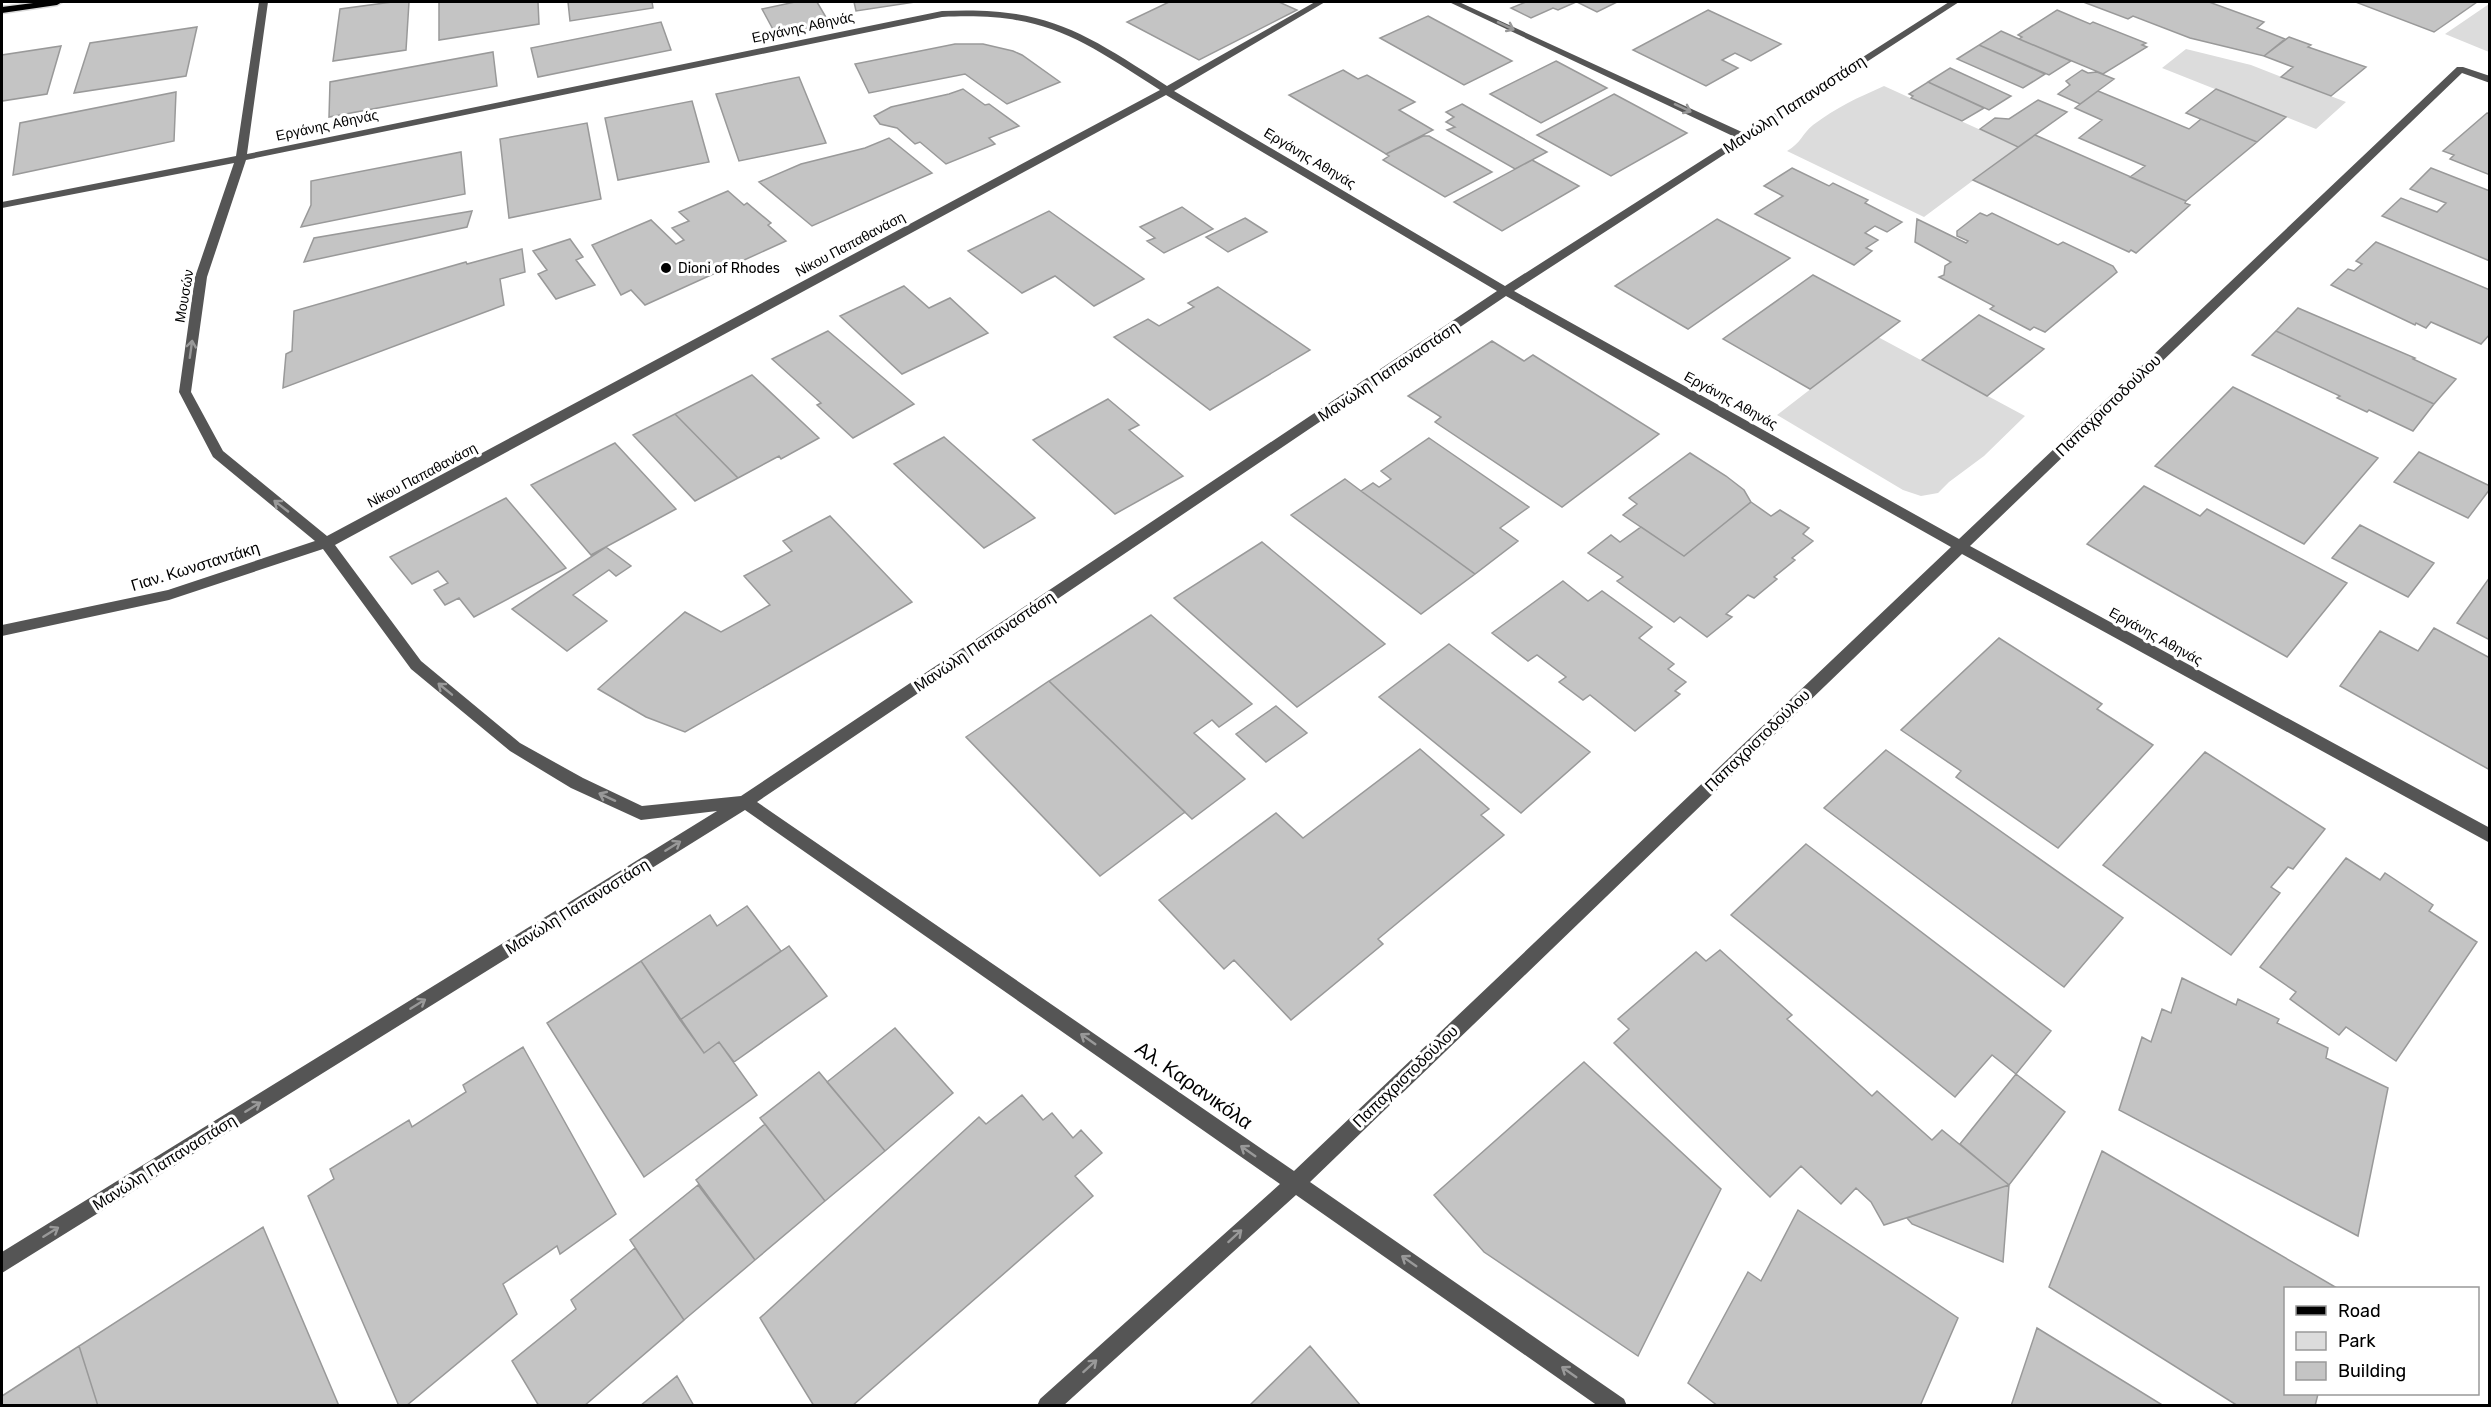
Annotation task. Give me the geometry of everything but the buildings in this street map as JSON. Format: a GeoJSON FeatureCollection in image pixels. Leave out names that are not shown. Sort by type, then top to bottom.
{"type":"FeatureCollection","features":[{"type":"Feature","properties":{"kind":"main road"},"geometry":{"type":"LineString","coordinates":[[2,10],[57,2]]}},
{"type":"Feature","properties":{"kind":"street","name":"Μουσών"},"geometry":{"type":"LineString","coordinates":[[263,2],[241,158],[201,277],[185,392],[218,454],[326,543],[416,665],[515,747],[578,783],[641,813],[745,802]]}},
{"type":"Feature","properties":{"kind":"street","name":"Νίκου Παπαθανάση"},"geometry":{"type":"LineString","coordinates":[[326,543],[1166,91],[1321,2]]}},
{"type":"Feature","properties":{"kind":"street"},"geometry":{"type":"LineString","coordinates":[[1453,2],[1743,136]]}},
{"type":"Feature","properties":{"kind":"street","name":"Μανώλη Παπαναστάση"},"geometry":{"type":"LineString","coordinates":[[2,1263],[745,802],[1506,291],[1743,136],[1955,2]]}},
{"type":"Feature","properties":{"kind":"street","name":"Εργάνης Αθηνάς"},"geometry":{"type":"LineString","coordinates":[[2,205],[942,14],[980,12],[1018,15],[1082,37],[1166,91],[1506,291],[1960,546],[2490,836]]}},
{"type":"Feature","properties":{"kind":"street","name":"Παπαχριστοδούλου"},"geometry":{"type":"LineString","coordinates":[[1047,1406],[1295,1183],[2460,69],[2490,80]]}},
{"type":"Feature","properties":{"kind":"street","name":"Γιαν. Κωνσταντάκη"},"geometry":{"type":"LineString","coordinates":[[2,631],[169,596],[326,543]]}},
{"type":"Feature","properties":{"kind":"street","name":"Αλ. Καρανικόλα"},"geometry":{"type":"LineString","coordinates":[[745,802],[1617,1406]]}},
{"type":"Feature","properties":{"kind":"green space"},"geometry":{"type":"Polygon","coordinates":[[[2489,4],[2489,52],[2445,34],[2489,4]]]}},
{"type":"Feature","properties":{"kind":"green space"},"geometry":{"type":"Polygon","coordinates":[[[2186,49],[2251,65],[2346,102],[2316,129],[2162,68],[2186,49]]]}},
{"type":"Feature","properties":{"kind":"green space"},"geometry":{"type":"Polygon","coordinates":[[[1884,86],[2018,147],[1924,217],[1787,151],[1809,128],[1822,119],[1847,103],[1884,86]]]}},
{"type":"Feature","properties":{"kind":"green space"},"geometry":{"type":"Polygon","coordinates":[[[1878,337],[2025,416],[1984,456],[1938,493],[1921,496],[1903,490],[1777,415],[1878,337]]]}},
{"type":"Feature","properties":{"kind":"place","name":"Dioni of Rhodes"},"geometry":{"type":"Point","coordinates":[666,268]}}]}
